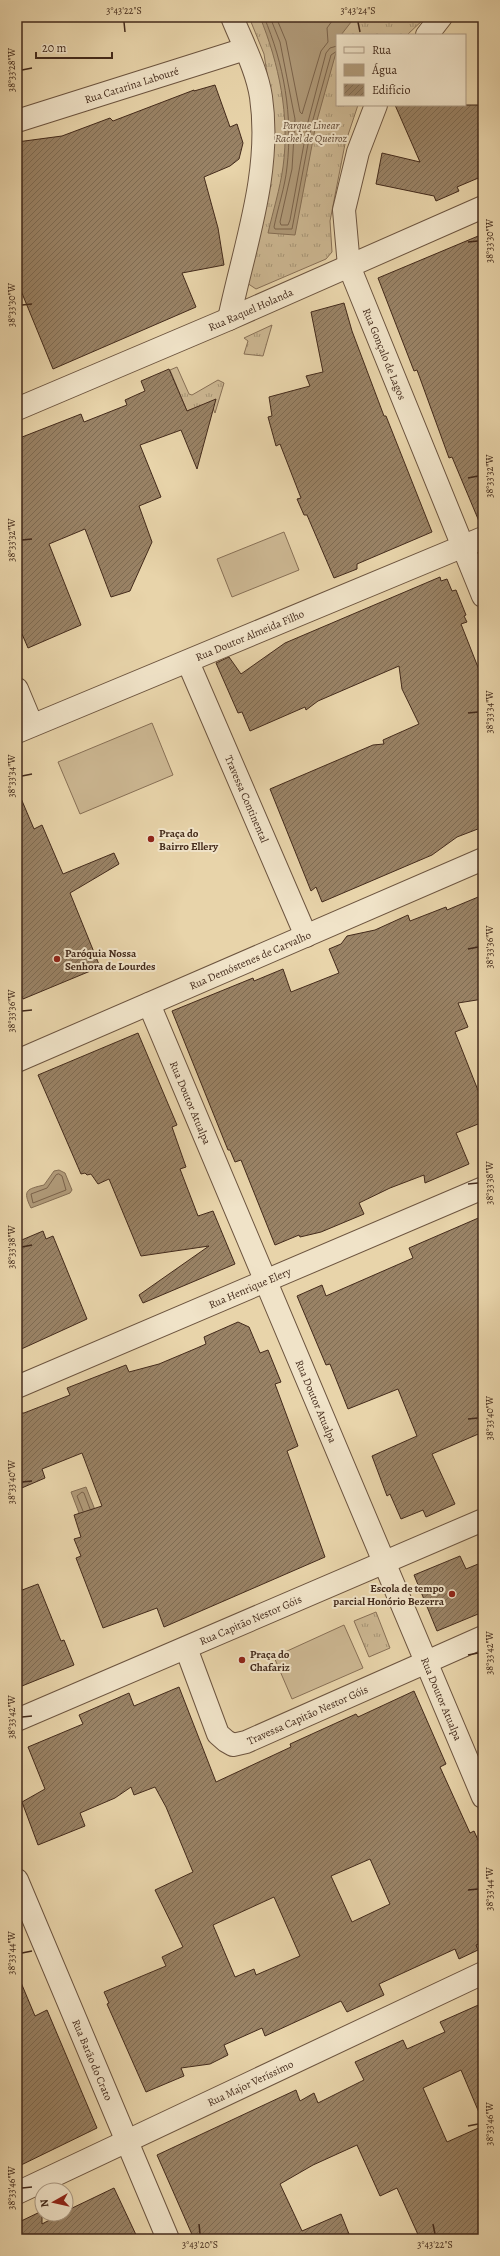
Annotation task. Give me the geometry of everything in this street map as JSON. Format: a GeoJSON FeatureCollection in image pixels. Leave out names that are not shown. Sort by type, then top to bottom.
{"type":"FeatureCollection","features":[{"type":"Feature","properties":{"kind":"street"},"geometry":{"type":"LineString","coordinates":[[230,319],[259,185],[263,156],[261,97],[245,49],[232,17]]}},
{"type":"Feature","properties":{"kind":"street"},"geometry":{"type":"LineString","coordinates":[[428,34],[441,17]]}},
{"type":"Feature","properties":{"kind":"street","name":"Rua Catarina Labouré"},"geometry":{"type":"LineString","coordinates":[[17,121],[245,49]]}},
{"type":"Feature","properties":{"kind":"street","name":"Rua Gonçalo de Lagos"},"geometry":{"type":"LineString","coordinates":[[376,106],[358,152],[344,210],[349,266],[483,596]]}},
{"type":"Feature","properties":{"kind":"street","name":"Rua Raquel Holanda"},"geometry":{"type":"LineString","coordinates":[[17,409],[230,319],[483,207]]}},
{"type":"Feature","properties":{"kind":"street","name":"Rua Doutor Almeida Filho"},"geometry":{"type":"LineString","coordinates":[[25,728],[188,662],[483,538]]}},
{"type":"Feature","properties":{"kind":"street","name":"Travessa Continental"},"geometry":{"type":"LineString","coordinates":[[188,662],[306,936]]}},
{"type":"Feature","properties":{"kind":"street"},"geometry":{"type":"LineString","coordinates":[[17,689],[25,728]]}},
{"type":"Feature","properties":{"kind":"street","name":"Rua Demóstenes de Carvalho"},"geometry":{"type":"LineString","coordinates":[[17,1061],[483,859]]}},
{"type":"Feature","properties":{"kind":"street","name":"Rua Doutor Atualpa"},"geometry":{"type":"LineString","coordinates":[[149,1004],[264,1281],[483,1797]]}},
{"type":"Feature","properties":{"kind":"street","name":"Rua Henrique Elery"},"geometry":{"type":"LineString","coordinates":[[17,1387],[483,1188]]}},
{"type":"Feature","properties":{"kind":"street","name":"Rua Capitão Nestor Góis"},"geometry":{"type":"LineString","coordinates":[[17,1720],[483,1520]]}},
{"type":"Feature","properties":{"kind":"street","name":"Travessa Capitão Nestor Góis"},"geometry":{"type":"LineString","coordinates":[[186,1648],[218,1734],[226,1742],[233,1745],[246,1742],[426,1664],[483,1637]]}},
{"type":"Feature","properties":{"kind":"street","name":"Rua Barão do Crato"},"geometry":{"type":"LineString","coordinates":[[17,1880],[168,2239]]}},
{"type":"Feature","properties":{"kind":"street","name":"Rua Major Veríssimo"},"geometry":{"type":"LineString","coordinates":[[17,2193],[483,1973]]}},
{"type":"Feature","properties":{"kind":"green space","name":"Parque Linear Rachel de Queiroz"},"geometry":{"type":"Polygon","coordinates":[[[249,17],[426,17],[408,34],[336,34],[336,106],[358,106],[345,144],[330,221],[332,252],[326,259],[256,289],[247,283],[268,80],[264,54],[249,17]]]}},
{"type":"Feature","properties":{"kind":"green space"},"geometry":{"type":"Polygon","coordinates":[[[272,325],[263,356],[244,354],[248,341],[244,338],[272,325]]]}},
{"type":"Feature","properties":{"kind":"green space"},"geometry":{"type":"Polygon","coordinates":[[[177,367],[189,394],[192,395],[218,380],[224,383],[215,413],[210,402],[187,411],[170,370],[177,367]]]}},
{"type":"Feature","properties":{"kind":"green space"},"geometry":{"type":"Polygon","coordinates":[[[284,532],[299,570],[232,597],[217,559],[284,532]]]}},
{"type":"Feature","properties":{"kind":"green space"},"geometry":{"type":"Polygon","coordinates":[[[152,723],[173,775],[80,814],[58,762],[152,723]]]}},
{"type":"Feature","properties":{"kind":"green space"},"geometry":{"type":"Polygon","coordinates":[[[376,1612],[390,1648],[369,1657],[354,1621],[376,1612]]]}},
{"type":"Feature","properties":{"kind":"green space"},"geometry":{"type":"Polygon","coordinates":[[[344,1625],[363,1668],[292,1699],[274,1657],[344,1625]]]}},
{"type":"Feature","properties":{"kind":"water"},"geometry":{"type":"Polygon","coordinates":[[[260,17],[355,17],[342,34],[336,34],[336,53],[316,124],[295,235],[268,233],[282,175],[285,148],[285,129],[281,90],[273,53],[260,17]]]}},
{"type":"Feature","properties":{"kind":"water"},"geometry":{"type":"Polygon","coordinates":[[[59,1170],[65,1173],[72,1190],[70,1193],[31,1208],[27,1197],[28,1191],[44,1185],[54,1171],[59,1170]]]}},
{"type":"Feature","properties":{"kind":"water"},"geometry":{"type":"Polygon","coordinates":[[[86,1487],[97,1515],[82,1521],[71,1492],[86,1487]]]}},
{"type":"Feature","properties":{"kind":"building"},"geometry":{"type":"Polygon","coordinates":[[[215,85],[230,127],[237,124],[243,143],[239,159],[230,166],[204,177],[218,228],[224,265],[182,273],[196,307],[53,369],[17,281],[17,142],[62,136],[110,118],[113,121],[194,90],[215,85]]]}},
{"type":"Feature","properties":{"kind":"building"},"geometry":{"type":"Polygon","coordinates":[[[483,105],[483,176],[457,187],[459,191],[436,201],[434,196],[376,184],[382,153],[420,162],[395,106],[483,105]]]}},
{"type":"Feature","properties":{"kind":"building"},"geometry":{"type":"Polygon","coordinates":[[[483,234],[483,526],[481,526],[452,457],[449,458],[417,370],[414,371],[378,278],[483,234]]]}},
{"type":"Feature","properties":{"kind":"building"},"geometry":{"type":"Polygon","coordinates":[[[344,303],[352,331],[384,416],[386,416],[432,532],[357,564],[357,569],[334,578],[307,515],[304,515],[297,499],[301,498],[280,444],[276,446],[268,417],[272,416],[269,397],[310,386],[306,376],[323,372],[311,312],[344,303]]]}},
{"type":"Feature","properties":{"kind":"building"},"geometry":{"type":"Polygon","coordinates":[[[169,369],[187,411],[216,399],[197,469],[181,430],[140,445],[161,497],[139,506],[152,542],[130,591],[111,597],[85,529],[49,544],[81,625],[28,648],[22,634],[17,636],[17,439],[81,414],[84,422],[127,405],[125,400],[145,391],[141,381],[169,369]]]}},
{"type":"Feature","properties":{"kind":"building"},"geometry":{"type":"Polygon","coordinates":[[[440,577],[441,581],[447,579],[452,591],[456,590],[466,615],[464,616],[467,622],[461,624],[483,680],[483,827],[457,837],[432,855],[322,902],[316,887],[311,891],[270,789],[373,745],[384,744],[383,740],[419,724],[402,689],[399,666],[318,701],[306,710],[305,707],[250,731],[242,712],[238,713],[216,663],[229,657],[241,674],[285,643],[440,577]]]}},
{"type":"Feature","properties":{"kind":"building"},"geometry":{"type":"Polygon","coordinates":[[[17,789],[34,829],[42,825],[63,874],[114,853],[119,864],[70,893],[100,967],[23,999],[17,984],[17,789]]]}},
{"type":"Feature","properties":{"kind":"building"},"geometry":{"type":"Polygon","coordinates":[[[483,895],[483,999],[458,1003],[468,1027],[455,1032],[483,1103],[483,1122],[456,1133],[469,1164],[425,1183],[424,1175],[390,1188],[359,1203],[364,1214],[321,1232],[300,1237],[299,1235],[275,1245],[241,1160],[235,1162],[230,1150],[228,1150],[172,1011],[253,978],[254,981],[283,969],[291,992],[339,973],[329,949],[341,944],[347,936],[375,930],[408,915],[410,921],[446,907],[447,910],[483,895]]]}},
{"type":"Feature","properties":{"kind":"building"},"geometry":{"type":"Polygon","coordinates":[[[138,1033],[177,1125],[172,1127],[186,1167],[180,1169],[198,1216],[213,1211],[235,1264],[143,1303],[139,1295],[209,1246],[141,1256],[109,1179],[98,1184],[91,1174],[81,1174],[38,1075],[138,1033]]]}},
{"type":"Feature","properties":{"kind":"building"},"geometry":{"type":"Polygon","coordinates":[[[483,1216],[483,1432],[432,1454],[455,1504],[426,1517],[423,1510],[401,1519],[390,1494],[387,1496],[372,1456],[417,1436],[398,1389],[348,1409],[330,1364],[326,1365],[297,1296],[322,1285],[326,1296],[413,1258],[409,1248],[483,1216]]]}},
{"type":"Feature","properties":{"kind":"building"},"geometry":{"type":"Polygon","coordinates":[[[43,1231],[46,1239],[53,1236],[87,1319],[17,1351],[17,1242],[43,1231]]]}},
{"type":"Feature","properties":{"kind":"building"},"geometry":{"type":"Polygon","coordinates":[[[238,1322],[249,1327],[260,1353],[268,1350],[281,1382],[275,1384],[298,1446],[287,1451],[325,1557],[164,1627],[157,1608],[103,1628],[76,1558],[81,1556],[74,1539],[81,1537],[74,1515],[102,1506],[82,1453],[42,1469],[45,1478],[17,1490],[17,1413],[24,1413],[70,1395],[67,1388],[126,1365],[129,1372],[159,1364],[206,1344],[204,1337],[238,1322]]]}},
{"type":"Feature","properties":{"kind":"building","name":"Escola de tempo parcial Honório Bezerra"},"geometry":{"type":"Polygon","coordinates":[[[460,1556],[466,1569],[483,1562],[483,1612],[437,1631],[414,1575],[460,1556]]]}},
{"type":"Feature","properties":{"kind":"building"},"geometry":{"type":"Polygon","coordinates":[[[38,1584],[61,1641],[64,1640],[74,1665],[17,1688],[17,1592],[38,1584]]]}},
{"type":"Feature","properties":{"kind":"building"},"geometry":{"type":"Polygon","coordinates":[[[179,1687],[216,1782],[291,1747],[290,1744],[356,1714],[358,1717],[414,1691],[446,1764],[440,1767],[470,1833],[474,1831],[483,1851],[483,1942],[476,1945],[478,1950],[459,1959],[455,1949],[379,1984],[384,1995],[347,2012],[341,2001],[265,2036],[262,2028],[224,2045],[228,2055],[210,2064],[181,2068],[184,2076],[146,2092],[107,2004],[109,2003],[104,1992],[166,1966],[162,1957],[183,1947],[155,1890],[193,1872],[166,1807],[155,1787],[134,1795],[131,1787],[115,1798],[80,1813],[85,1826],[38,1845],[22,1802],[45,1789],[28,1747],[83,1724],[79,1715],[129,1693],[134,1706],[179,1687]],[[370,1859],[331,1876],[352,1922],[390,1904],[370,1859]],[[274,1897],[213,1925],[235,1977],[254,1969],[256,1975],[300,1956],[274,1897]]]}},
{"type":"Feature","properties":{"kind":"building"},"geometry":{"type":"Polygon","coordinates":[[[17,1973],[35,2016],[47,2010],[97,2128],[17,2167],[17,1973]]]}},
{"type":"Feature","properties":{"kind":"building"},"geometry":{"type":"Polygon","coordinates":[[[483,2003],[483,2122],[461,2070],[423,2088],[447,2142],[483,2126],[483,2239],[420,2239],[397,2188],[380,2196],[357,2145],[313,2165],[280,2184],[302,2231],[341,2214],[351,2239],[194,2239],[157,2155],[296,2090],[300,2101],[314,2093],[318,2103],[364,2080],[355,2062],[403,2040],[407,2049],[445,2032],[440,2022],[483,2003]]]}},
{"type":"Feature","properties":{"kind":"building"},"geometry":{"type":"Polygon","coordinates":[[[114,2188],[138,2239],[17,2239],[17,2223],[34,2215],[34,2222],[42,2222],[42,2224],[46,2222],[74,2222],[74,2207],[114,2188]]]}},
{"type":"Feature","properties":{"kind":"place","name":"Praça do Bairro Ellery"},"geometry":{"type":"Point","coordinates":[151,839]}},
{"type":"Feature","properties":{"kind":"place","name":"Paróquia Nossa Senhora de Lourdes"},"geometry":{"type":"Point","coordinates":[57,959]}},
{"type":"Feature","properties":{"kind":"place","name":"Escola de tempo parcial Honório Bezerra"},"geometry":{"type":"Point","coordinates":[452,1594]}},
{"type":"Feature","properties":{"kind":"place","name":"Praça do Chafariz"},"geometry":{"type":"Point","coordinates":[242,1660]}}]}
